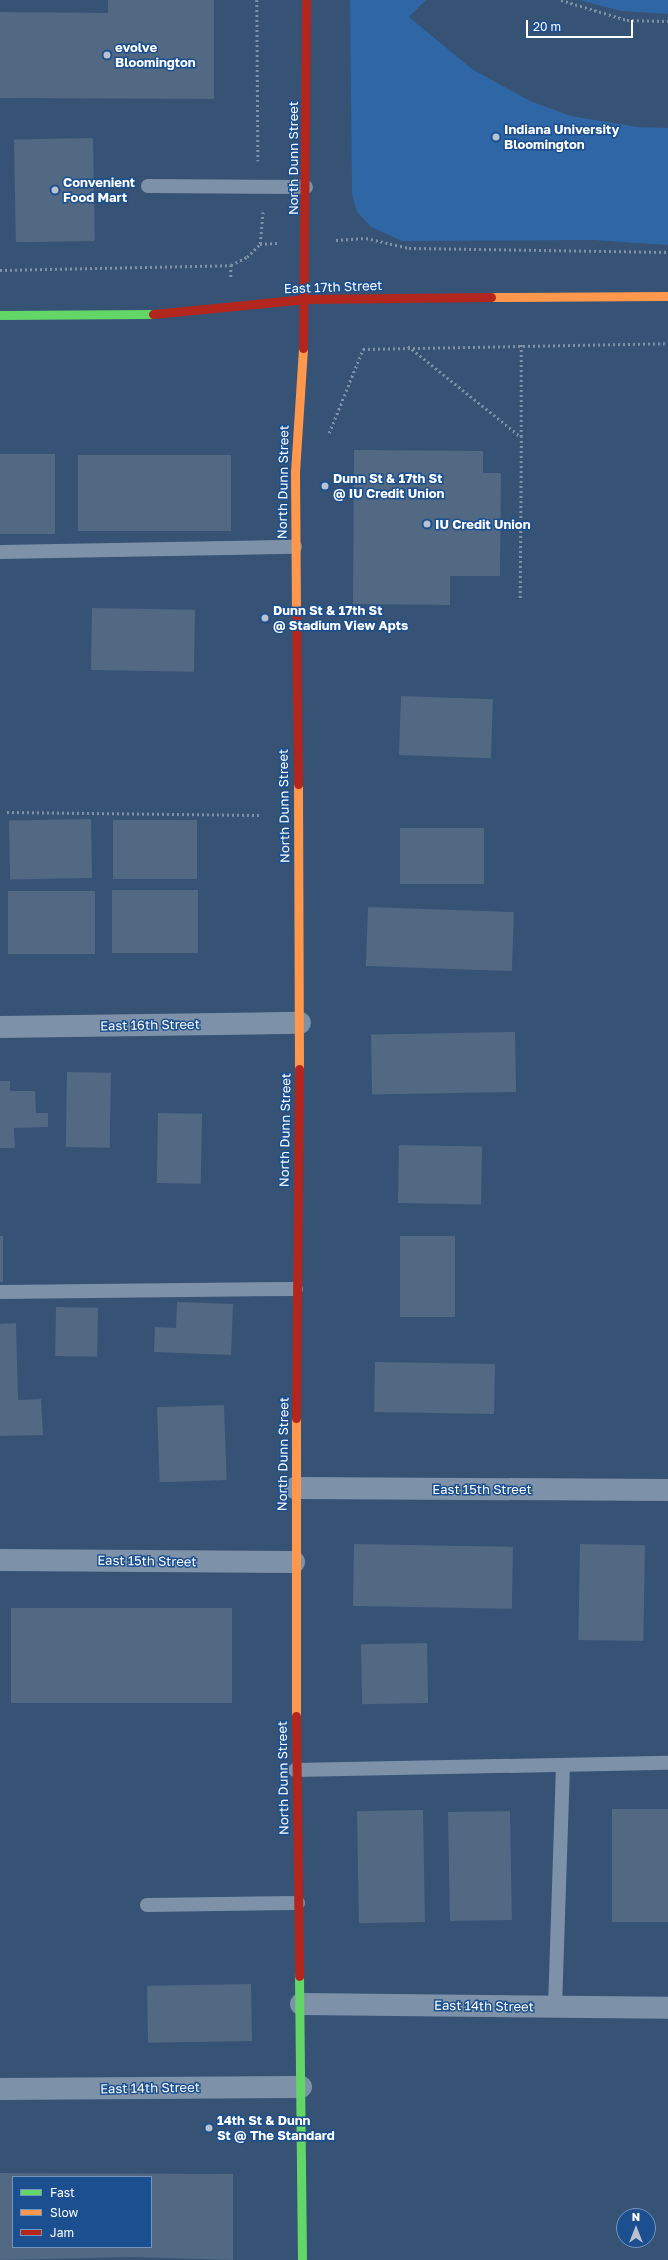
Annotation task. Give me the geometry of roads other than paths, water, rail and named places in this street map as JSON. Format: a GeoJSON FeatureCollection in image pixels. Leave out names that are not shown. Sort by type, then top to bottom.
{"type":"FeatureCollection","features":[{"type":"Feature","properties":{"kind":"street","name":"North Dunn Street"},"geometry":{"type":"LineString","coordinates":[[302,2260],[301,2004],[295,1770],[294,1562],[300,1023],[295,472],[306,299],[306,0]]}},
{"type":"Feature","properties":{"kind":"street","name":"East 17th Street"},"geometry":{"type":"LineString","coordinates":[[0,315],[174,314],[306,299],[668,296]]}},
{"type":"Feature","properties":{"kind":"street","name":"East 16th Street"},"geometry":{"type":"LineString","coordinates":[[0,1027],[300,1023]]}},
{"type":"Feature","properties":{"kind":"street","name":"East 15th Street"},"geometry":{"type":"LineString","coordinates":[[295,1488],[668,1490]]}},
{"type":"Feature","properties":{"kind":"street","name":"East 15th Street"},"geometry":{"type":"LineString","coordinates":[[0,1560],[294,1562]]}},
{"type":"Feature","properties":{"kind":"street","name":"East 14th Street"},"geometry":{"type":"LineString","coordinates":[[301,2004],[668,2008]]}},
{"type":"Feature","properties":{"kind":"street","name":"East 14th Street"},"geometry":{"type":"LineString","coordinates":[[0,2089],[301,2087]]}},
{"type":"Feature","properties":{"kind":"lane"},"geometry":{"type":"LineString","coordinates":[[148,186],[306,187]]}},
{"type":"Feature","properties":{"kind":"lane"},"geometry":{"type":"LineString","coordinates":[[0,552],[295,547]]}},
{"type":"Feature","properties":{"kind":"lane"},"geometry":{"type":"LineString","coordinates":[[0,1292],[296,1289]]}},
{"type":"Feature","properties":{"kind":"lane"},"geometry":{"type":"LineString","coordinates":[[295,1770],[668,1763]]}},
{"type":"Feature","properties":{"kind":"lane"},"geometry":{"type":"LineString","coordinates":[[555,2007],[563,1766]]}},
{"type":"Feature","properties":{"kind":"lane"},"geometry":{"type":"LineString","coordinates":[[147,1905],[298,1903]]}},
{"type":"Feature","properties":{"kind":"place","name":"evolve Bloomington"},"geometry":{"type":"Point","coordinates":[107,55]}},
{"type":"Feature","properties":{"kind":"place","name":"Indiana University Bloomington"},"geometry":{"type":"Point","coordinates":[496,137]}},
{"type":"Feature","properties":{"kind":"place","name":"Convenient Food Mart"},"geometry":{"type":"Point","coordinates":[55,190]}},
{"type":"Feature","properties":{"kind":"place","name":"Dunn St & 17th St @ IU Credit Union"},"geometry":{"type":"Point","coordinates":[325,486]}},
{"type":"Feature","properties":{"kind":"place","name":"IU Credit Union"},"geometry":{"type":"Point","coordinates":[427,524]}},
{"type":"Feature","properties":{"kind":"place","name":"Dunn St & 17th St @ Stadium View Apts"},"geometry":{"type":"Point","coordinates":[265,618]}},
{"type":"Feature","properties":{"kind":"place","name":"14th St & Dunn St @ The Standard"},"geometry":{"type":"Point","coordinates":[209,2128]}}]}
